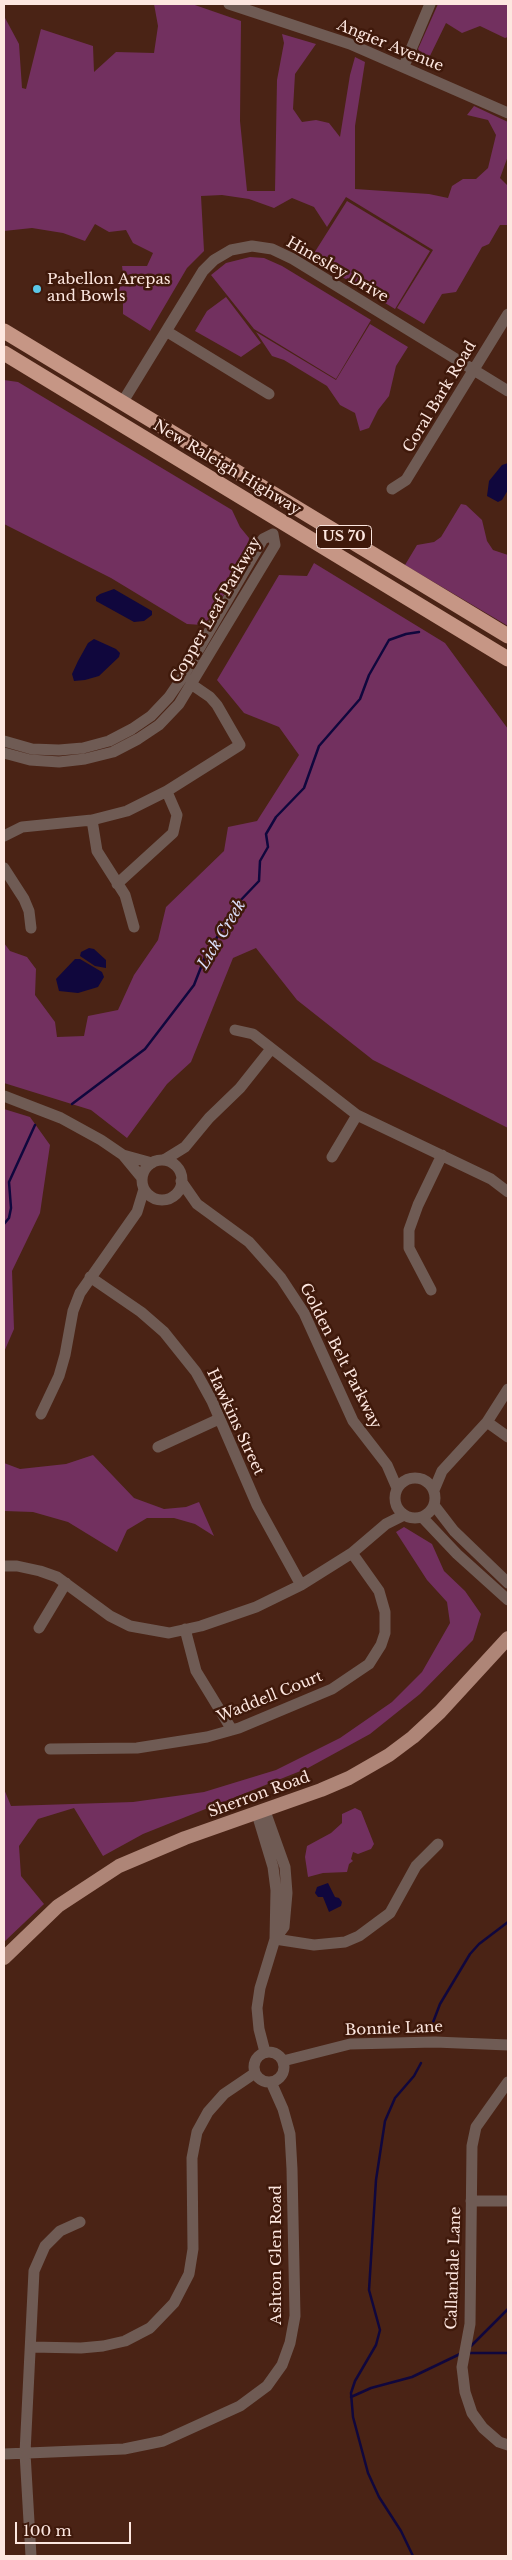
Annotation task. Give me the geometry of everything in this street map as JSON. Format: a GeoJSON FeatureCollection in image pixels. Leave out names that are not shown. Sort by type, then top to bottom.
{"type":"FeatureCollection","features":[{"type":"Feature","properties":{"kind":"highway","name":"New Raleigh Highway"},"geometry":{"type":"LineString","coordinates":[[4,332],[508,636]]}},
{"type":"Feature","properties":{"kind":"highway"},"geometry":{"type":"LineString","coordinates":[[4,339],[14,346],[24,344]]}},
{"type":"Feature","properties":{"kind":"highway","name":"New Raleigh Highway"},"geometry":{"type":"LineString","coordinates":[[4,353],[277,528],[508,659]]}},
{"type":"Feature","properties":{"kind":"main road","name":"Sherron Road"},"geometry":{"type":"LineString","coordinates":[[4,1958],[65,1901],[119,1866],[185,1838],[261,1812],[349,1778],[389,1755],[413,1737],[440,1712],[508,1638]]}},
{"type":"Feature","properties":{"kind":"street","name":"Angier Avenue"},"geometry":{"type":"LineString","coordinates":[[229,4],[306,28],[404,66],[508,113]]}},
{"type":"Feature","properties":{"kind":"street"},"geometry":{"type":"LineString","coordinates":[[404,66],[430,4]]}},
{"type":"Feature","properties":{"kind":"street","name":"Hinesley Drive"},"geometry":{"type":"LineString","coordinates":[[122,402],[198,277],[214,260],[231,250],[241,247],[264,247],[311,269],[508,390]]}},
{"type":"Feature","properties":{"kind":"street","name":"Coral Bark Road"},"geometry":{"type":"LineString","coordinates":[[392,489],[406,480],[508,314]]}},
{"type":"Feature","properties":{"kind":"street"},"geometry":{"type":"LineString","coordinates":[[166,331],[269,394]]}},
{"type":"Feature","properties":{"kind":"street","name":"Copper Leaf Parkway"},"geometry":{"type":"LineString","coordinates":[[4,753],[30,760],[59,762],[85,760],[113,752],[159,725],[178,704],[191,684],[275,545],[277,528]]}},
{"type":"Feature","properties":{"kind":"street","name":"Copper Leaf Parkway"},"geometry":{"type":"LineString","coordinates":[[4,741],[32,748],[59,750],[82,748],[109,741],[151,716],[169,697],[182,678],[263,539],[277,528]]}},
{"type":"Feature","properties":{"kind":"street"},"geometry":{"type":"LineString","coordinates":[[4,836],[22,827],[92,820],[127,811],[167,792],[240,745],[210,696],[191,684]]}},
{"type":"Feature","properties":{"kind":"street"},"geometry":{"type":"LineString","coordinates":[[117,884],[173,833],[177,815],[167,792]]}},
{"type":"Feature","properties":{"kind":"street"},"geometry":{"type":"LineString","coordinates":[[92,820],[97,851],[130,906],[134,927]]}},
{"type":"Feature","properties":{"kind":"street"},"geometry":{"type":"LineString","coordinates":[[4,868],[24,899],[29,911],[31,928]]}},
{"type":"Feature","properties":{"kind":"street"},"geometry":{"type":"LineString","coordinates":[[235,1030],[253,1034],[357,1115],[491,1179],[508,1192]]}},
{"type":"Feature","properties":{"kind":"street"},"geometry":{"type":"LineString","coordinates":[[41,1414],[63,1362],[72,1311],[90,1277],[137,1212],[143,1184],[143,1172],[185,1147],[209,1118],[240,1088],[271,1049]]}},
{"type":"Feature","properties":{"kind":"street"},"geometry":{"type":"LineString","coordinates":[[4,1096],[61,1118],[123,1155],[158,1162],[170,1162],[180,1176]]}},
{"type":"Feature","properties":{"kind":"street"},"geometry":{"type":"LineString","coordinates":[[332,1157],[357,1115]]}},
{"type":"Feature","properties":{"kind":"street"},"geometry":{"type":"LineString","coordinates":[[137,1212],[178,1192],[185,1147]]}},
{"type":"Feature","properties":{"kind":"street"},"geometry":{"type":"LineString","coordinates":[[123,1155],[153,1198],[164,1199]]}},
{"type":"Feature","properties":{"kind":"street"},"geometry":{"type":"LineString","coordinates":[[431,1290],[410,1248],[409,1230],[418,1205],[442,1155]]}},
{"type":"Feature","properties":{"kind":"street","name":"Golden Belt Parkway"},"geometry":{"type":"LineString","coordinates":[[180,1176],[197,1204]]}},
{"type":"Feature","properties":{"kind":"street","name":"Golden Belt Parkway"},"geometry":{"type":"LineString","coordinates":[[164,1199],[183,1200],[197,1204],[249,1242],[281,1278],[304,1313],[353,1421],[387,1465],[397,1488]]}},
{"type":"Feature","properties":{"kind":"street","name":"Hawkins Street"},"geometry":{"type":"LineString","coordinates":[[90,1277],[141,1312],[170,1339],[196,1372],[212,1400],[258,1504],[301,1585]]}},
{"type":"Feature","properties":{"kind":"street"},"geometry":{"type":"LineString","coordinates":[[508,1389],[487,1422],[442,1471],[434,1490],[434,1505],[454,1532],[508,1583]]}},
{"type":"Feature","properties":{"kind":"street"},"geometry":{"type":"LineString","coordinates":[[158,1446],[219,1419]]}},
{"type":"Feature","properties":{"kind":"street"},"geometry":{"type":"LineString","coordinates":[[487,1422],[508,1437]]}},
{"type":"Feature","properties":{"kind":"street","name":"Golden Belt Parkway"},"geometry":{"type":"LineString","coordinates":[[387,1465],[410,1478]]}},
{"type":"Feature","properties":{"kind":"street"},"geometry":{"type":"LineString","coordinates":[[386,1524],[395,1504],[397,1488],[410,1478],[422,1479],[442,1471]]}},
{"type":"Feature","properties":{"kind":"street"},"geometry":{"type":"LineString","coordinates":[[422,1479],[434,1490]]}},
{"type":"Feature","properties":{"kind":"street"},"geometry":{"type":"LineString","coordinates":[[395,1504],[404,1516]]}},
{"type":"Feature","properties":{"kind":"street"},"geometry":{"type":"LineString","coordinates":[[422,1517],[434,1505]]}},
{"type":"Feature","properties":{"kind":"street"},"geometry":{"type":"LineString","coordinates":[[4,1566],[17,1566],[40,1571],[66,1583],[110,1616],[130,1626],[169,1633],[201,1626],[256,1607],[301,1585],[352,1553],[386,1524],[404,1516],[422,1517],[457,1554],[508,1600]]}},
{"type":"Feature","properties":{"kind":"street","name":"Waddell Court"},"geometry":{"type":"LineString","coordinates":[[50,1749],[154,1746],[207,1737],[232,1730],[302,1704],[332,1689],[369,1664],[376,1655],[384,1632],[383,1601],[373,1580],[352,1553]]}},
{"type":"Feature","properties":{"kind":"street"},"geometry":{"type":"LineString","coordinates":[[39,1628],[66,1583]]}},
{"type":"Feature","properties":{"kind":"street"},"geometry":{"type":"LineString","coordinates":[[185,1629],[196,1671],[232,1730]]}},
{"type":"Feature","properties":{"kind":"street"},"geometry":{"type":"LineString","coordinates":[[261,1812],[285,1867],[287,1879],[287,1907],[284,1927],[275,1939],[260,1988],[257,2008],[259,2029],[265,2052]]}},
{"type":"Feature","properties":{"kind":"street"},"geometry":{"type":"LineString","coordinates":[[275,1939],[314,1945],[345,1942],[359,1936],[390,1913],[416,1866],[438,1844]]}},
{"type":"Feature","properties":{"kind":"street","name":"Bonnie Lane"},"geometry":{"type":"LineString","coordinates":[[283,2061],[350,2044],[435,2042],[508,2044]]}},
{"type":"Feature","properties":{"kind":"street"},"geometry":{"type":"LineString","coordinates":[[265,2052],[275,2053],[283,2061],[283,2073],[271,2082],[262,2080],[255,2073],[256,2058],[265,2052]]}},
{"type":"Feature","properties":{"kind":"street"},"geometry":{"type":"LineString","coordinates":[[31,2347],[81,2348],[125,2341],[150,2328],[174,2304],[189,2274],[193,2249],[192,2158],[197,2132],[208,2112],[224,2094],[255,2073]]}},
{"type":"Feature","properties":{"kind":"street","name":"Ashton Glen Road"},"geometry":{"type":"LineString","coordinates":[[4,2454],[72,2453],[124,2449],[162,2441],[240,2406],[267,2386],[282,2365],[290,2343],[295,2316],[290,2134],[283,2109],[271,2082]]}},
{"type":"Feature","properties":{"kind":"street","name":"Callandale Lane"},"geometry":{"type":"LineString","coordinates":[[508,2082],[476,2127],[472,2146],[470,2324],[462,2366],[464,2392],[472,2413],[483,2428],[499,2442],[508,2446]]}},
{"type":"Feature","properties":{"kind":"street"},"geometry":{"type":"LineString","coordinates":[[471,2201],[508,2201]]}},
{"type":"Feature","properties":{"kind":"street"},"geometry":{"type":"LineString","coordinates":[[31,2556],[25,2453],[34,2271],[44,2246],[60,2231],[80,2222]]}},
{"type":"Feature","properties":{"kind":"shaded area"},"geometry":{"type":"Polygon","coordinates":[[[154,4],[192,4],[241,21],[240,121],[247,191],[275,191],[277,80],[284,43],[282,34],[316,44],[295,74],[293,109],[302,122],[316,120],[329,123],[340,137],[350,75],[355,57],[365,62],[355,126],[355,189],[429,194],[448,198],[452,186],[463,179],[476,179],[488,168],[496,135],[488,120],[467,115],[474,106],[508,122],[508,156],[500,178],[508,186],[508,225],[500,225],[489,244],[482,247],[456,292],[442,294],[424,324],[397,308],[433,250],[346,197],[327,227],[314,207],[292,198],[274,208],[249,199],[222,195],[201,196],[204,251],[187,268],[150,331],[123,314],[123,303],[116,294],[124,280],[122,266],[147,266],[153,253],[133,243],[126,230],[109,232],[95,224],[85,241],[63,233],[32,228],[4,231],[4,16],[19,44],[22,88],[26,89],[41,29],[93,46],[94,72],[116,52],[154,53],[158,26],[154,4]]]}},
{"type":"Feature","properties":{"kind":"shaded area"},"geometry":{"type":"Polygon","coordinates":[[[438,4],[508,4],[508,37],[505,38],[480,26],[462,33],[446,23],[427,62],[418,49],[438,4]]]}},
{"type":"Feature","properties":{"kind":"shaded area"},"geometry":{"type":"Polygon","coordinates":[[[347,201],[430,251],[395,309],[311,258],[347,201]]]}},
{"type":"Feature","properties":{"kind":"shaded area"},"geometry":{"type":"Polygon","coordinates":[[[250,257],[264,258],[282,266],[371,320],[336,379],[254,329],[211,275],[226,263],[250,257]]]}},
{"type":"Feature","properties":{"kind":"shaded area"},"geometry":{"type":"Polygon","coordinates":[[[226,297],[261,343],[241,357],[195,331],[207,311],[226,297]]]}},
{"type":"Feature","properties":{"kind":"shaded area"},"geometry":{"type":"Polygon","coordinates":[[[370,324],[408,347],[396,366],[389,396],[378,410],[369,428],[360,431],[355,413],[340,405],[327,386],[284,360],[272,356],[256,332],[336,380],[370,324]]]}},
{"type":"Feature","properties":{"kind":"shaded area"},"geometry":{"type":"Polygon","coordinates":[[[4,380],[18,382],[232,510],[240,527],[249,538],[248,553],[211,617],[202,625],[187,624],[111,578],[4,524],[4,380]]]}},
{"type":"Feature","properties":{"kind":"shaded area"},"geometry":{"type":"Polygon","coordinates":[[[508,463],[508,490],[502,500],[498,502],[487,496],[489,481],[502,465],[508,463]]]}},
{"type":"Feature","properties":{"kind":"shaded area"},"geometry":{"type":"Polygon","coordinates":[[[461,504],[466,505],[482,520],[487,541],[493,550],[508,555],[508,626],[405,565],[417,545],[434,542],[441,537],[461,504]]]}},
{"type":"Feature","properties":{"kind":"shaded area"},"geometry":{"type":"Polygon","coordinates":[[[314,563],[445,643],[508,729],[508,1128],[373,1060],[297,1000],[256,948],[233,958],[191,1062],[167,1084],[127,1138],[91,1110],[4,1083],[4,943],[10,951],[27,957],[36,969],[35,995],[55,1022],[57,1037],[84,1036],[88,1016],[118,1010],[134,975],[158,940],[166,907],[224,851],[228,827],[257,821],[299,755],[279,727],[244,713],[217,680],[279,575],[307,576],[314,563]]]}},
{"type":"Feature","properties":{"kind":"shaded area"},"geometry":{"type":"Polygon","coordinates":[[[114,589],[152,611],[152,615],[144,621],[134,622],[96,601],[96,597],[100,594],[114,589]]]}},
{"type":"Feature","properties":{"kind":"shaded area"},"geometry":{"type":"Polygon","coordinates":[[[94,639],[116,649],[120,653],[119,657],[99,676],[74,681],[72,674],[78,661],[88,643],[94,639]]]}},
{"type":"Feature","properties":{"kind":"shaded area"},"geometry":{"type":"Polygon","coordinates":[[[89,948],[94,949],[106,960],[106,968],[95,966],[80,956],[81,952],[89,948]]]}},
{"type":"Feature","properties":{"kind":"shaded area"},"geometry":{"type":"Polygon","coordinates":[[[75,959],[80,959],[102,972],[104,977],[98,987],[78,993],[59,991],[56,979],[75,959]]]}},
{"type":"Feature","properties":{"kind":"shaded area"},"geometry":{"type":"Polygon","coordinates":[[[4,1109],[30,1117],[50,1145],[40,1213],[12,1271],[14,1329],[4,1352],[4,1109]]]}},
{"type":"Feature","properties":{"kind":"shaded area"},"geometry":{"type":"Polygon","coordinates":[[[93,1455],[134,1498],[164,1509],[186,1507],[199,1502],[214,1536],[195,1524],[174,1518],[147,1518],[127,1530],[117,1552],[68,1522],[33,1512],[4,1511],[4,1463],[20,1469],[66,1464],[93,1455]]]}},
{"type":"Feature","properties":{"kind":"shaded area"},"geometry":{"type":"Polygon","coordinates":[[[404,1527],[432,1544],[444,1571],[465,1591],[481,1614],[473,1640],[420,1694],[370,1734],[308,1768],[143,1834],[103,1856],[74,1808],[38,1819],[19,1846],[21,1876],[44,1904],[4,1942],[4,1789],[11,1806],[133,1802],[204,1792],[276,1770],[340,1738],[392,1702],[422,1672],[450,1623],[447,1602],[427,1580],[396,1532],[404,1527]]]}},
{"type":"Feature","properties":{"kind":"shaded area"},"geometry":{"type":"Polygon","coordinates":[[[355,1808],[361,1811],[374,1844],[371,1849],[358,1854],[353,1852],[351,1859],[353,1861],[349,1864],[347,1872],[323,1873],[308,1877],[305,1857],[307,1846],[331,1833],[342,1823],[342,1814],[355,1808]]]}},
{"type":"Feature","properties":{"kind":"shaded area"},"geometry":{"type":"Polygon","coordinates":[[[328,1883],[335,1897],[339,1898],[342,1902],[341,1906],[329,1912],[323,1897],[318,1897],[315,1893],[317,1887],[328,1883]]]}},
{"type":"Feature","properties":{"kind":"waterway","name":"Lick Creek"},"geometry":{"type":"LineString","coordinates":[[72,1104],[145,1049],[194,985],[205,957],[238,903],[259,881],[260,861],[268,847],[266,834],[276,817],[304,788],[319,746],[360,699],[369,675],[389,640],[419,632]]}},
{"type":"Feature","properties":{"kind":"waterway","name":"Lick Creek"},"geometry":{"type":"LineString","coordinates":[[4,1224],[9,1218],[11,1208],[9,1182],[35,1125]]}},
{"type":"Feature","properties":{"kind":"waterway"},"geometry":{"type":"LineString","coordinates":[[432,2025],[440,2004],[470,1954],[479,1944],[508,1922]]}},
{"type":"Feature","properties":{"kind":"waterway"},"geometry":{"type":"LineString","coordinates":[[413,2556],[401,2531],[379,2497],[368,2473],[353,2417],[351,2393],[355,2381],[376,2345],[380,2330],[369,2290],[376,2180],[385,2121],[395,2098],[414,2076],[421,2063]]}},
{"type":"Feature","properties":{"kind":"waterway"},"geometry":{"type":"LineString","coordinates":[[471,2346],[508,2309]]}},
{"type":"Feature","properties":{"kind":"waterway"},"geometry":{"type":"LineString","coordinates":[[467,2353],[508,2353]]}},
{"type":"Feature","properties":{"kind":"waterway"},"geometry":{"type":"LineString","coordinates":[[351,2397],[371,2388],[412,2377],[460,2354]]}},
{"type":"Feature","properties":{"kind":"place","name":"Pabellon Arepas and Bowls"},"geometry":{"type":"Point","coordinates":[37,289]}}]}
